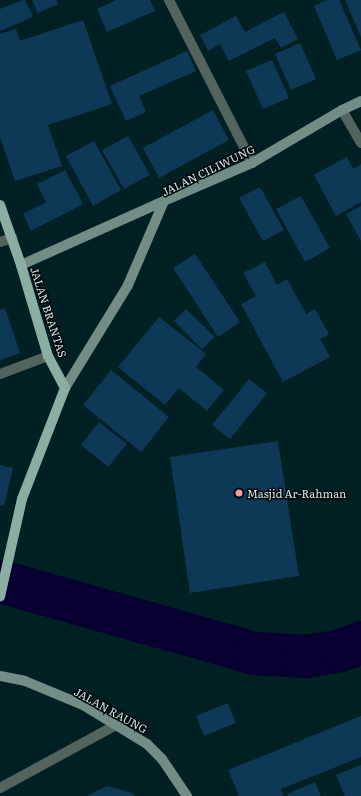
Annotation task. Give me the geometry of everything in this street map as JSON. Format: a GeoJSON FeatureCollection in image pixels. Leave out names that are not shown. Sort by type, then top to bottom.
{"type":"FeatureCollection","features":[{"type":"Feature","properties":{"kind":"main road","name":"JALAN CILIWUNG"},"geometry":{"type":"LineString","coordinates":[[65,388],[128,285],[164,201],[252,163],[342,110],[361,101]]}},
{"type":"Feature","properties":{"kind":"main road"},"geometry":{"type":"LineString","coordinates":[[21,265],[164,201]]}},
{"type":"Feature","properties":{"kind":"main road","name":"JALAN BRANTAS"},"geometry":{"type":"LineString","coordinates":[[0,205],[21,265],[48,356],[65,388]]}},
{"type":"Feature","properties":{"kind":"main road"},"geometry":{"type":"LineString","coordinates":[[0,596],[22,499],[65,388]]}},
{"type":"Feature","properties":{"kind":"main road","name":"JALAN RAUNG"},"geometry":{"type":"LineString","coordinates":[[0,676],[25,681],[76,702],[147,744],[175,776],[187,796]]}},
{"type":"Feature","properties":{"kind":"street"},"geometry":{"type":"LineString","coordinates":[[169,0],[252,163]]}},
{"type":"Feature","properties":{"kind":"street"},"geometry":{"type":"LineString","coordinates":[[342,110],[361,143]]}},
{"type":"Feature","properties":{"kind":"street"},"geometry":{"type":"LineString","coordinates":[[0,242],[12,238]]}},
{"type":"Feature","properties":{"kind":"street"},"geometry":{"type":"LineString","coordinates":[[0,374],[48,356]]}},
{"type":"Feature","properties":{"kind":"street"},"geometry":{"type":"LineString","coordinates":[[0,788],[116,725]]}},
{"type":"Feature","properties":{"kind":"building"},"geometry":{"type":"Polygon","coordinates":[[[25,0],[33,17],[0,31],[0,9],[25,0]]]}},
{"type":"Feature","properties":{"kind":"building"},"geometry":{"type":"Polygon","coordinates":[[[32,0],[56,0],[58,4],[38,13],[32,0]]]}},
{"type":"Feature","properties":{"kind":"building"},"geometry":{"type":"Polygon","coordinates":[[[116,0],[150,0],[155,11],[107,32],[97,9],[116,0]]]}},
{"type":"Feature","properties":{"kind":"building"},"geometry":{"type":"Polygon","coordinates":[[[327,0],[339,0],[361,50],[337,60],[314,6],[327,0]]]}},
{"type":"Feature","properties":{"kind":"building"},"geometry":{"type":"Polygon","coordinates":[[[345,0],[361,0],[361,37],[345,0]]]}},
{"type":"Feature","properties":{"kind":"building"},"geometry":{"type":"Polygon","coordinates":[[[284,12],[298,39],[281,48],[275,38],[229,61],[220,44],[208,51],[200,35],[236,16],[245,32],[284,12]]]}},
{"type":"Feature","properties":{"kind":"building"},"geometry":{"type":"Polygon","coordinates":[[[83,20],[112,104],[48,125],[62,166],[15,181],[0,137],[0,34],[16,29],[20,41],[83,20]]]}},
{"type":"Feature","properties":{"kind":"building"},"geometry":{"type":"Polygon","coordinates":[[[300,43],[316,79],[291,90],[275,54],[300,43]]]}},
{"type":"Feature","properties":{"kind":"building"},"geometry":{"type":"Polygon","coordinates":[[[187,51],[196,71],[139,96],[146,112],[126,121],[110,86],[187,51]]]}},
{"type":"Feature","properties":{"kind":"building"},"geometry":{"type":"Polygon","coordinates":[[[272,60],[289,98],[263,109],[246,71],[272,60]]]}},
{"type":"Feature","properties":{"kind":"building"},"geometry":{"type":"Polygon","coordinates":[[[213,110],[229,140],[159,178],[143,148],[213,110]]]}},
{"type":"Feature","properties":{"kind":"building"},"geometry":{"type":"Polygon","coordinates":[[[128,136],[150,175],[124,189],[102,150],[128,136]]]}},
{"type":"Feature","properties":{"kind":"building"},"geometry":{"type":"Polygon","coordinates":[[[94,141],[121,190],[93,206],[66,156],[94,141]]]}},
{"type":"Feature","properties":{"kind":"building"},"geometry":{"type":"Polygon","coordinates":[[[347,157],[353,169],[361,164],[361,202],[336,216],[314,175],[347,157]]]}},
{"type":"Feature","properties":{"kind":"building"},"geometry":{"type":"Polygon","coordinates":[[[65,170],[83,204],[31,231],[23,214],[46,202],[37,184],[65,170]]]}},
{"type":"Feature","properties":{"kind":"building"},"geometry":{"type":"Polygon","coordinates":[[[260,187],[284,230],[263,241],[239,198],[260,187]]]}},
{"type":"Feature","properties":{"kind":"building"},"geometry":{"type":"Polygon","coordinates":[[[301,196],[330,248],[305,262],[276,209],[301,196]]]}},
{"type":"Feature","properties":{"kind":"building"},"geometry":{"type":"Polygon","coordinates":[[[361,206],[361,241],[346,214],[361,206]]]}},
{"type":"Feature","properties":{"kind":"building"},"geometry":{"type":"Polygon","coordinates":[[[195,254],[240,322],[218,337],[173,268],[195,254]]]}},
{"type":"Feature","properties":{"kind":"building"},"geometry":{"type":"Polygon","coordinates":[[[265,262],[277,285],[287,279],[306,314],[315,309],[329,334],[320,339],[330,357],[283,382],[241,304],[256,296],[243,273],[265,262]]]}},
{"type":"Feature","properties":{"kind":"building"},"geometry":{"type":"Polygon","coordinates":[[[5,308],[20,353],[0,360],[0,310],[5,308]]]}},
{"type":"Feature","properties":{"kind":"building"},"geometry":{"type":"Polygon","coordinates":[[[186,309],[215,337],[202,349],[174,321],[186,309]]]}},
{"type":"Feature","properties":{"kind":"building"},"geometry":{"type":"Polygon","coordinates":[[[159,317],[206,354],[196,367],[224,390],[207,411],[179,388],[165,405],[118,367],[159,317]]]}},
{"type":"Feature","properties":{"kind":"building"},"geometry":{"type":"Polygon","coordinates":[[[111,370],[169,417],[141,452],[83,405],[111,370]]]}},
{"type":"Feature","properties":{"kind":"building"},"geometry":{"type":"Polygon","coordinates":[[[249,379],[267,393],[230,439],[212,425],[249,379]]]}},
{"type":"Feature","properties":{"kind":"building"},"geometry":{"type":"Polygon","coordinates":[[[99,422],[127,444],[108,467],[81,445],[99,422]]]}},
{"type":"Feature","properties":{"kind":"building"},"geometry":{"type":"Polygon","coordinates":[[[278,441],[299,576],[190,593],[170,457],[278,441]]]}},
{"type":"Feature","properties":{"kind":"building"},"geometry":{"type":"Polygon","coordinates":[[[0,465],[13,468],[4,506],[0,505],[0,465]]]}},
{"type":"Feature","properties":{"kind":"building"},"geometry":{"type":"Polygon","coordinates":[[[228,703],[236,723],[204,736],[196,716],[228,703]]]}},
{"type":"Feature","properties":{"kind":"building"},"geometry":{"type":"Polygon","coordinates":[[[361,716],[361,757],[281,789],[284,796],[239,796],[228,770],[361,716]]]}},
{"type":"Feature","properties":{"kind":"building"},"geometry":{"type":"Polygon","coordinates":[[[361,765],[361,796],[345,796],[336,775],[361,765]]]}},
{"type":"Feature","properties":{"kind":"building"},"geometry":{"type":"Polygon","coordinates":[[[315,782],[321,796],[288,796],[287,794],[315,782]]]}},
{"type":"Feature","properties":{"kind":"building"},"geometry":{"type":"Polygon","coordinates":[[[107,786],[133,793],[134,796],[87,796],[107,786]]]}},
{"type":"Feature","properties":{"kind":"waterway"},"geometry":{"type":"LineString","coordinates":[[0,581],[255,653],[304,656],[340,650],[361,642]]}},
{"type":"Feature","properties":{"kind":"place","name":"Masjid Ar-Rahman"},"geometry":{"type":"Point","coordinates":[239,493]}}]}
